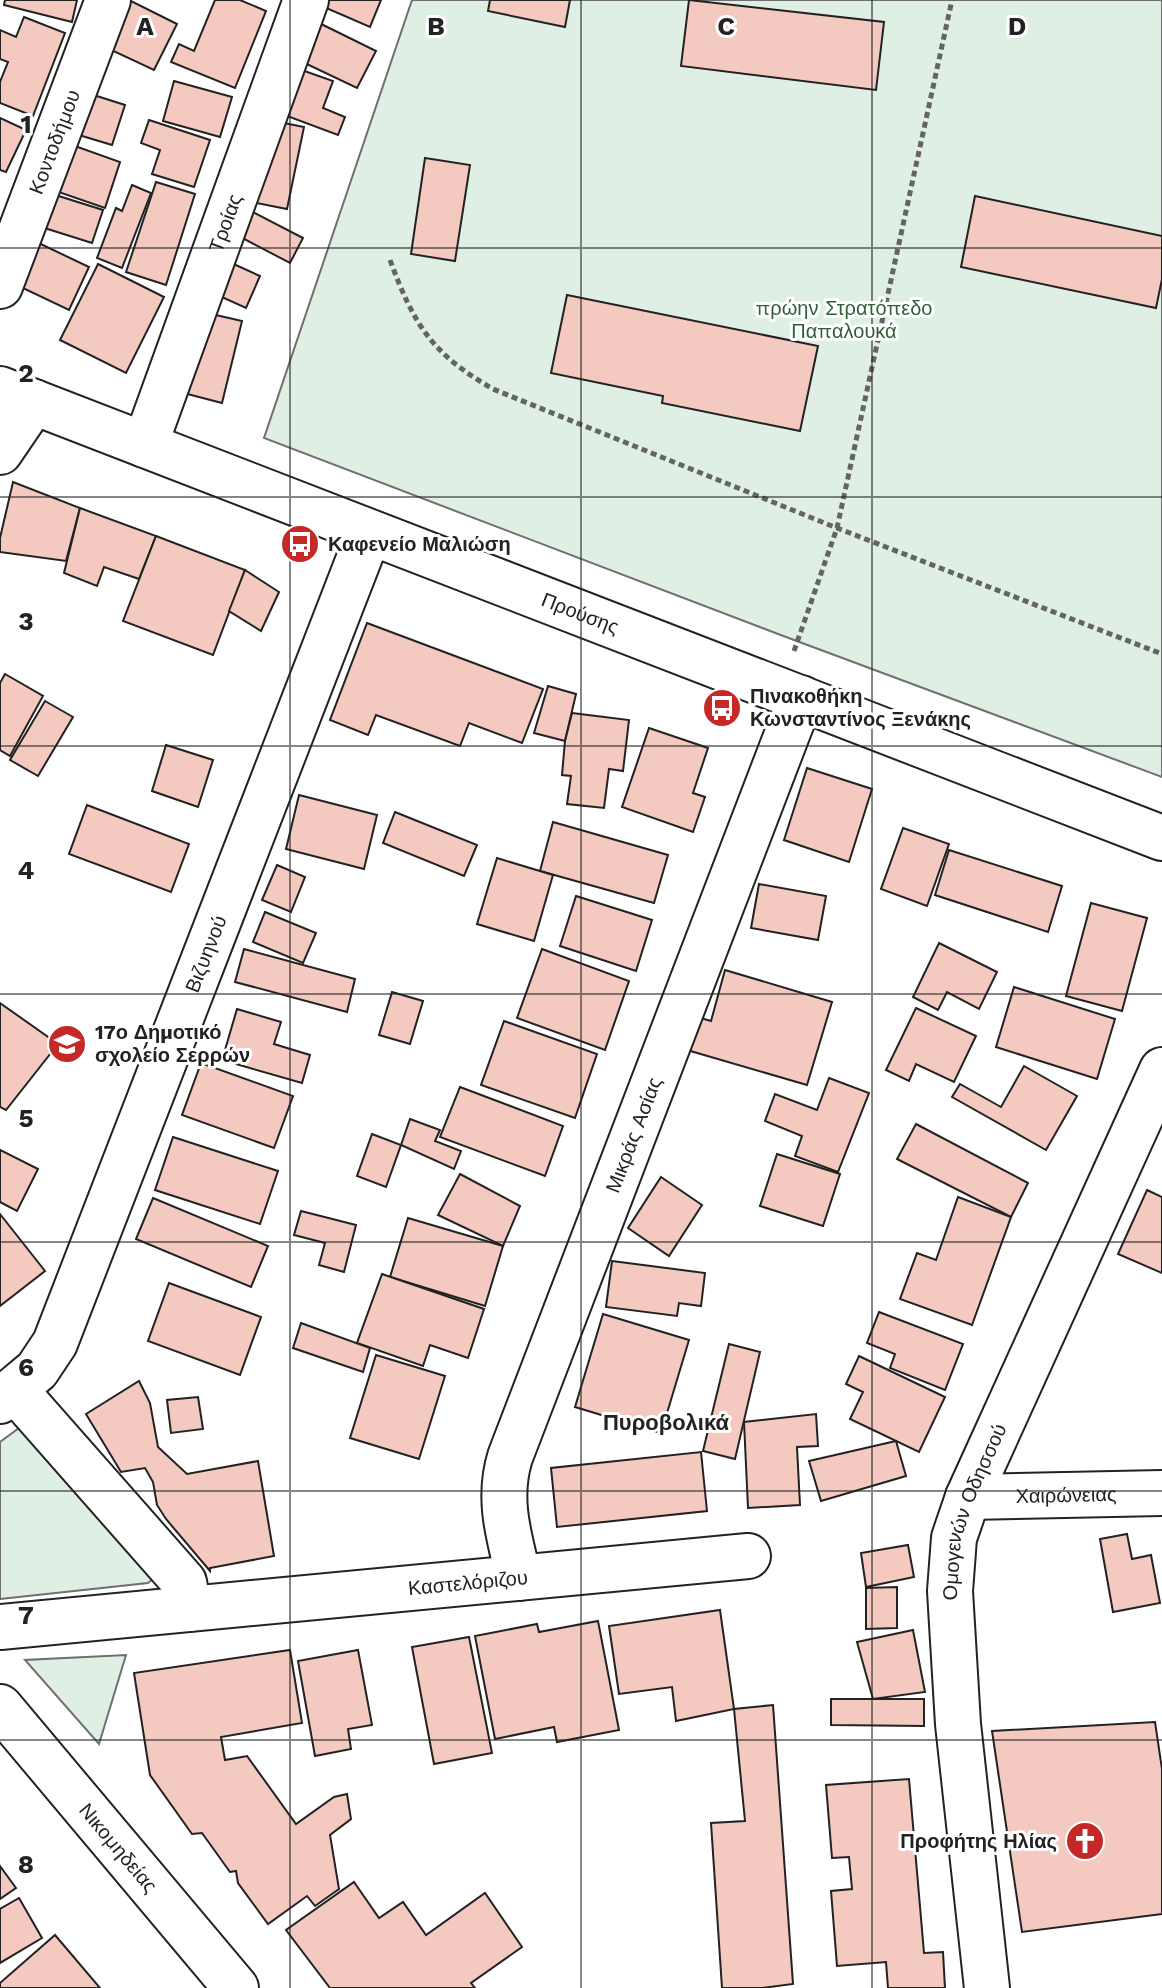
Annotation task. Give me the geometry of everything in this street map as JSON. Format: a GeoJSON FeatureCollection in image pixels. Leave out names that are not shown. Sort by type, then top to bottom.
{"type":"FeatureCollection","features":[{"type":"Feature","properties":{"kind":"street","name":"Κοντοδήμου"},"geometry":{"type":"LineString","coordinates":[[0,286],[108,0]]}},
{"type":"Feature","properties":{"kind":"street","name":"Τροίας"},"geometry":{"type":"LineString","coordinates":[[145,445],[306,0]]}},
{"type":"Feature","properties":{"kind":"street","name":"Προύσης"},"geometry":{"type":"LineString","coordinates":[[17,395],[1162,838]]}},
{"type":"Feature","properties":{"kind":"street"},"geometry":{"type":"LineString","coordinates":[[0,452],[17,395]]}},
{"type":"Feature","properties":{"kind":"street","name":"Βιζυηνού"},"geometry":{"type":"LineString","coordinates":[[8,1396],[37,1370],[55,1343],[369,533]]}},
{"type":"Feature","properties":{"kind":"street","name":"Μικράς Ασίας"},"geometry":{"type":"LineString","coordinates":[[519,1578],[505,1522],[503,1477],[791,694]]}},
{"type":"Feature","properties":{"kind":"street","name":"Ομογενών Οδησσού"},"geometry":{"type":"LineString","coordinates":[[987,1988],[958,1724],[950,1591],[954,1538],[968,1497],[1162,1070]]}},
{"type":"Feature","properties":{"kind":"street"},"geometry":{"type":"LineString","coordinates":[[8,1396],[184,1582],[189,1609]]}},
{"type":"Feature","properties":{"kind":"street","name":"Χαιρώνειας"},"geometry":{"type":"LineString","coordinates":[[968,1497],[1162,1493]]}},
{"type":"Feature","properties":{"kind":"street","name":"Καστελόριζου"},"geometry":{"type":"LineString","coordinates":[[0,1627],[748,1556]]}},
{"type":"Feature","properties":{"kind":"street","name":"Νικομηδείας"},"geometry":{"type":"LineString","coordinates":[[0,1707],[236,1988]]}},
{"type":"Feature","properties":{"kind":"path"},"geometry":{"type":"LineString","coordinates":[[791,694],[837,528],[952,0]]}},
{"type":"Feature","properties":{"kind":"path"},"geometry":{"type":"LineString","coordinates":[[390,260],[404,297],[423,332],[462,371],[493,389],[837,528],[1162,654]]}},
{"type":"Feature","properties":{"kind":"green space","name":"πρώην Στρατόπεδο Παπαλουκά"},"geometry":{"type":"Polygon","coordinates":[[[412,0],[1162,0],[1162,777],[264,438],[412,0]]]}},
{"type":"Feature","properties":{"kind":"green space"},"geometry":{"type":"Polygon","coordinates":[[[30,1420],[153,1579],[148,1583],[0,1599],[0,1442],[30,1420]]]}},
{"type":"Feature","properties":{"kind":"green space"},"geometry":{"type":"Polygon","coordinates":[[[126,1655],[99,1744],[25,1660],[126,1655]]]}},
{"type":"Feature","properties":{"kind":"building"},"geometry":{"type":"Polygon","coordinates":[[[5,0],[77,0],[72,22],[4,5],[5,0]]]}},
{"type":"Feature","properties":{"kind":"building"},"geometry":{"type":"Polygon","coordinates":[[[129,0],[177,24],[154,70],[94,42],[129,0]]]}},
{"type":"Feature","properties":{"kind":"building"},"geometry":{"type":"Polygon","coordinates":[[[215,0],[240,0],[266,11],[235,88],[171,62],[179,44],[194,51],[215,0]]]}},
{"type":"Feature","properties":{"kind":"building"},"geometry":{"type":"Polygon","coordinates":[[[319,0],[381,0],[370,27],[317,4],[319,0]]]}},
{"type":"Feature","properties":{"kind":"building"},"geometry":{"type":"Polygon","coordinates":[[[490,0],[570,0],[565,27],[488,11],[490,0]]]}},
{"type":"Feature","properties":{"kind":"building"},"geometry":{"type":"Polygon","coordinates":[[[689,0],[884,22],[876,90],[681,66],[689,0]]]}},
{"type":"Feature","properties":{"kind":"building"},"geometry":{"type":"Polygon","coordinates":[[[24,17],[65,33],[33,116],[0,103],[0,82],[8,62],[0,59],[0,30],[16,37],[24,17]]]}},
{"type":"Feature","properties":{"kind":"building"},"geometry":{"type":"Polygon","coordinates":[[[311,19],[376,51],[357,88],[292,57],[311,19]]]}},
{"type":"Feature","properties":{"kind":"building"},"geometry":{"type":"Polygon","coordinates":[[[296,68],[333,81],[323,108],[345,117],[338,135],[279,113],[296,68]]]}},
{"type":"Feature","properties":{"kind":"building"},"geometry":{"type":"Polygon","coordinates":[[[174,81],[232,97],[220,137],[163,121],[174,81]]]}},
{"type":"Feature","properties":{"kind":"building"},"geometry":{"type":"Polygon","coordinates":[[[81,91],[125,105],[112,145],[69,132],[81,91]]]}},
{"type":"Feature","properties":{"kind":"building"},"geometry":{"type":"Polygon","coordinates":[[[0,118],[26,130],[6,172],[0,170],[0,118]]]}},
{"type":"Feature","properties":{"kind":"building"},"geometry":{"type":"Polygon","coordinates":[[[264,119],[304,127],[287,209],[247,201],[264,119]]]}},
{"type":"Feature","properties":{"kind":"building"},"geometry":{"type":"Polygon","coordinates":[[[149,120],[210,140],[194,187],[152,174],[160,150],[141,143],[149,120]]]}},
{"type":"Feature","properties":{"kind":"building"},"geometry":{"type":"Polygon","coordinates":[[[61,141],[120,162],[105,208],[44,187],[61,141]]]}},
{"type":"Feature","properties":{"kind":"building"},"geometry":{"type":"Polygon","coordinates":[[[425,158],[470,165],[455,261],[411,254],[425,158]]]}},
{"type":"Feature","properties":{"kind":"building"},"geometry":{"type":"Polygon","coordinates":[[[156,182],[195,194],[166,285],[126,272],[156,182]]]}},
{"type":"Feature","properties":{"kind":"building"},"geometry":{"type":"Polygon","coordinates":[[[132,185],[151,193],[122,268],[97,258],[116,208],[122,211],[132,185]]]}},
{"type":"Feature","properties":{"kind":"building"},"geometry":{"type":"Polygon","coordinates":[[[46,192],[103,210],[92,243],[35,225],[46,192]]]}},
{"type":"Feature","properties":{"kind":"building"},"geometry":{"type":"Polygon","coordinates":[[[975,196],[1162,236],[1162,279],[1156,308],[961,267],[975,196]]]}},
{"type":"Feature","properties":{"kind":"building"},"geometry":{"type":"Polygon","coordinates":[[[241,206],[303,238],[290,263],[229,231],[241,206]]]}},
{"type":"Feature","properties":{"kind":"building"},"geometry":{"type":"Polygon","coordinates":[[[26,237],[89,267],[69,310],[6,280],[26,237]]]}},
{"type":"Feature","properties":{"kind":"building"},"geometry":{"type":"Polygon","coordinates":[[[218,257],[260,276],[246,308],[204,289],[218,257]]]}},
{"type":"Feature","properties":{"kind":"building"},"geometry":{"type":"Polygon","coordinates":[[[98,264],[164,297],[126,373],[60,340],[98,264]]]}},
{"type":"Feature","properties":{"kind":"building"},"geometry":{"type":"Polygon","coordinates":[[[567,295],[818,346],[800,431],[662,403],[663,396],[551,373],[567,295]]]}},
{"type":"Feature","properties":{"kind":"building"},"geometry":{"type":"Polygon","coordinates":[[[194,310],[242,321],[222,403],[172,390],[194,310]]]}},
{"type":"Feature","properties":{"kind":"building"},"geometry":{"type":"Polygon","coordinates":[[[13,482],[80,508],[66,561],[0,552],[0,538],[13,482]]]}},
{"type":"Feature","properties":{"kind":"building"},"geometry":{"type":"Polygon","coordinates":[[[80,508],[156,536],[139,579],[104,567],[97,586],[64,573],[80,508]]]}},
{"type":"Feature","properties":{"kind":"building"},"geometry":{"type":"Polygon","coordinates":[[[156,536],[245,570],[213,655],[123,621],[156,536]]]}},
{"type":"Feature","properties":{"kind":"building"},"geometry":{"type":"Polygon","coordinates":[[[245,570],[279,592],[261,631],[229,611],[245,570]]]}},
{"type":"Feature","properties":{"kind":"building"},"geometry":{"type":"Polygon","coordinates":[[[367,623],[543,689],[522,743],[469,723],[460,746],[376,715],[368,735],[330,720],[367,623]]]}},
{"type":"Feature","properties":{"kind":"building"},"geometry":{"type":"Polygon","coordinates":[[[5,674],[43,696],[10,756],[0,750],[0,683],[5,674]]]}},
{"type":"Feature","properties":{"kind":"building"},"geometry":{"type":"Polygon","coordinates":[[[548,686],[576,694],[565,741],[534,733],[548,686]]]}},
{"type":"Feature","properties":{"kind":"building"},"geometry":{"type":"Polygon","coordinates":[[[45,701],[73,717],[38,776],[10,760],[45,701]]]}},
{"type":"Feature","properties":{"kind":"building"},"geometry":{"type":"Polygon","coordinates":[[[572,713],[629,720],[623,771],[609,769],[604,808],[567,804],[571,776],[562,775],[565,741],[572,713]]]}},
{"type":"Feature","properties":{"kind":"building"},"geometry":{"type":"Polygon","coordinates":[[[649,728],[708,748],[693,793],[705,797],[693,832],[622,807],[649,728]]]}},
{"type":"Feature","properties":{"kind":"building"},"geometry":{"type":"Polygon","coordinates":[[[166,745],[213,760],[198,807],[152,791],[166,745]]]}},
{"type":"Feature","properties":{"kind":"building"},"geometry":{"type":"Polygon","coordinates":[[[807,768],[872,789],[849,862],[784,840],[807,768]]]}},
{"type":"Feature","properties":{"kind":"building"},"geometry":{"type":"Polygon","coordinates":[[[299,795],[377,815],[364,869],[286,849],[299,795]]]}},
{"type":"Feature","properties":{"kind":"building"},"geometry":{"type":"Polygon","coordinates":[[[87,805],[189,844],[171,892],[69,854],[87,805]]]}},
{"type":"Feature","properties":{"kind":"building"},"geometry":{"type":"Polygon","coordinates":[[[395,812],[477,845],[464,876],[383,843],[395,812]]]}},
{"type":"Feature","properties":{"kind":"building"},"geometry":{"type":"Polygon","coordinates":[[[553,822],[668,855],[654,903],[540,871],[553,822]]]}},
{"type":"Feature","properties":{"kind":"building"},"geometry":{"type":"Polygon","coordinates":[[[903,828],[949,844],[927,906],[881,889],[903,828]]]}},
{"type":"Feature","properties":{"kind":"building"},"geometry":{"type":"Polygon","coordinates":[[[949,850],[1062,886],[1048,932],[935,895],[949,850]]]}},
{"type":"Feature","properties":{"kind":"building"},"geometry":{"type":"Polygon","coordinates":[[[497,858],[553,875],[534,941],[477,924],[497,858]]]}},
{"type":"Feature","properties":{"kind":"building"},"geometry":{"type":"Polygon","coordinates":[[[277,865],[305,877],[291,912],[262,900],[277,865]]]}},
{"type":"Feature","properties":{"kind":"building"},"geometry":{"type":"Polygon","coordinates":[[[759,884],[826,896],[818,940],[751,928],[759,884]]]}},
{"type":"Feature","properties":{"kind":"building"},"geometry":{"type":"Polygon","coordinates":[[[576,896],[652,920],[636,971],[560,946],[576,896]]]}},
{"type":"Feature","properties":{"kind":"building"},"geometry":{"type":"Polygon","coordinates":[[[1091,903],[1147,918],[1122,1011],[1066,996],[1091,903]]]}},
{"type":"Feature","properties":{"kind":"building"},"geometry":{"type":"Polygon","coordinates":[[[265,912],[316,933],[303,963],[253,942],[265,912]]]}},
{"type":"Feature","properties":{"kind":"building"},"geometry":{"type":"Polygon","coordinates":[[[939,943],[997,972],[979,1009],[947,992],[938,1010],[913,997],[939,943]]]}},
{"type":"Feature","properties":{"kind":"building"},"geometry":{"type":"Polygon","coordinates":[[[244,949],[355,979],[347,1012],[235,982],[244,949]]]}},
{"type":"Feature","properties":{"kind":"building"},"geometry":{"type":"Polygon","coordinates":[[[542,949],[629,981],[605,1050],[517,1018],[542,949]]]}},
{"type":"Feature","properties":{"kind":"building"},"geometry":{"type":"Polygon","coordinates":[[[725,970],[832,1002],[807,1085],[687,1050],[697,1017],[711,1021],[725,970]]]}},
{"type":"Feature","properties":{"kind":"building"},"geometry":{"type":"Polygon","coordinates":[[[1014,987],[1115,1019],[1097,1079],[996,1047],[1014,987]]]}},
{"type":"Feature","properties":{"kind":"building"},"geometry":{"type":"Polygon","coordinates":[[[392,992],[423,1001],[410,1044],[379,1035],[392,992]]]}},
{"type":"Feature","properties":{"kind":"building","name":"17ο Δημοτικό σχολείο Σερρών"},"geometry":{"type":"Polygon","coordinates":[[[0,1003],[58,1044],[6,1110],[0,1107],[0,1003]]]}},
{"type":"Feature","properties":{"kind":"building"},"geometry":{"type":"Polygon","coordinates":[[[916,1008],[976,1036],[954,1082],[916,1064],[909,1081],[886,1070],[916,1008]]]}},
{"type":"Feature","properties":{"kind":"building"},"geometry":{"type":"Polygon","coordinates":[[[237,1009],[281,1022],[274,1044],[310,1055],[302,1083],[222,1060],[237,1009]]]}},
{"type":"Feature","properties":{"kind":"building"},"geometry":{"type":"Polygon","coordinates":[[[504,1021],[597,1054],[575,1118],[481,1085],[504,1021]]]}},
{"type":"Feature","properties":{"kind":"building"},"geometry":{"type":"Polygon","coordinates":[[[201,1063],[293,1096],[274,1148],[182,1115],[201,1063]]]}},
{"type":"Feature","properties":{"kind":"building"},"geometry":{"type":"Polygon","coordinates":[[[1024,1066],[1077,1096],[1046,1150],[952,1097],[960,1084],[1001,1107],[1024,1066]]]}},
{"type":"Feature","properties":{"kind":"building"},"geometry":{"type":"Polygon","coordinates":[[[829,1078],[869,1093],[838,1172],[795,1156],[802,1136],[765,1121],[775,1094],[817,1110],[829,1078]]]}},
{"type":"Feature","properties":{"kind":"building"},"geometry":{"type":"Polygon","coordinates":[[[460,1087],[563,1126],[545,1176],[440,1137],[460,1087]]]}},
{"type":"Feature","properties":{"kind":"building"},"geometry":{"type":"Polygon","coordinates":[[[410,1119],[440,1130],[435,1141],[461,1151],[454,1169],[401,1145],[410,1119]]]}},
{"type":"Feature","properties":{"kind":"building"},"geometry":{"type":"Polygon","coordinates":[[[916,1124],[1028,1183],[1011,1217],[897,1159],[916,1124]]]}},
{"type":"Feature","properties":{"kind":"building"},"geometry":{"type":"Polygon","coordinates":[[[372,1134],[401,1145],[386,1187],[357,1176],[372,1134]]]}},
{"type":"Feature","properties":{"kind":"building"},"geometry":{"type":"Polygon","coordinates":[[[173,1137],[278,1171],[260,1224],[155,1190],[173,1137]]]}},
{"type":"Feature","properties":{"kind":"building"},"geometry":{"type":"Polygon","coordinates":[[[0,1150],[38,1169],[17,1211],[0,1202],[0,1150]]]}},
{"type":"Feature","properties":{"kind":"building"},"geometry":{"type":"Polygon","coordinates":[[[777,1154],[840,1174],[823,1226],[760,1206],[777,1154]]]}},
{"type":"Feature","properties":{"kind":"building"},"geometry":{"type":"Polygon","coordinates":[[[460,1174],[520,1206],[503,1246],[438,1215],[460,1174]]]}},
{"type":"Feature","properties":{"kind":"building"},"geometry":{"type":"Polygon","coordinates":[[[661,1177],[702,1205],[669,1256],[628,1228],[661,1177]]]}},
{"type":"Feature","properties":{"kind":"building"},"geometry":{"type":"Polygon","coordinates":[[[1147,1190],[1162,1197],[1162,1273],[1118,1254],[1147,1190]]]}},
{"type":"Feature","properties":{"kind":"building"},"geometry":{"type":"Polygon","coordinates":[[[958,1197],[1011,1217],[972,1325],[900,1299],[917,1253],[936,1260],[958,1197]]]}},
{"type":"Feature","properties":{"kind":"building"},"geometry":{"type":"Polygon","coordinates":[[[153,1198],[268,1246],[251,1287],[136,1239],[153,1198]]]}},
{"type":"Feature","properties":{"kind":"building"},"geometry":{"type":"Polygon","coordinates":[[[301,1211],[356,1225],[344,1272],[319,1265],[325,1243],[294,1235],[301,1211]]]}},
{"type":"Feature","properties":{"kind":"building"},"geometry":{"type":"Polygon","coordinates":[[[0,1214],[45,1271],[0,1306],[0,1214]]]}},
{"type":"Feature","properties":{"kind":"building"},"geometry":{"type":"Polygon","coordinates":[[[408,1218],[503,1246],[485,1306],[390,1277],[408,1218]]]}},
{"type":"Feature","properties":{"kind":"building"},"geometry":{"type":"Polygon","coordinates":[[[612,1261],[705,1273],[701,1306],[679,1303],[677,1316],[606,1307],[612,1261]]]}},
{"type":"Feature","properties":{"kind":"building"},"geometry":{"type":"Polygon","coordinates":[[[382,1274],[484,1309],[468,1358],[430,1345],[423,1366],[357,1343],[382,1274]]]}},
{"type":"Feature","properties":{"kind":"building"},"geometry":{"type":"Polygon","coordinates":[[[169,1283],[261,1317],[240,1375],[148,1341],[169,1283]]]}},
{"type":"Feature","properties":{"kind":"building"},"geometry":{"type":"Polygon","coordinates":[[[879,1312],[963,1344],[945,1390],[890,1368],[895,1354],[867,1343],[879,1312]]]}},
{"type":"Feature","properties":{"kind":"building"},"geometry":{"type":"Polygon","coordinates":[[[603,1314],[689,1340],[661,1433],[575,1407],[603,1314]]]}},
{"type":"Feature","properties":{"kind":"building"},"geometry":{"type":"Polygon","coordinates":[[[301,1323],[370,1348],[363,1372],[293,1348],[301,1323]]]}},
{"type":"Feature","properties":{"kind":"building"},"geometry":{"type":"Polygon","coordinates":[[[729,1344],[760,1352],[735,1459],[703,1451],[729,1344]]]}},
{"type":"Feature","properties":{"kind":"building"},"geometry":{"type":"Polygon","coordinates":[[[376,1355],[445,1376],[419,1459],[350,1438],[376,1355]]]}},
{"type":"Feature","properties":{"kind":"building"},"geometry":{"type":"Polygon","coordinates":[[[859,1356],[945,1397],[919,1452],[850,1419],[863,1392],[846,1384],[859,1356]]]}},
{"type":"Feature","properties":{"kind":"building"},"geometry":{"type":"Polygon","coordinates":[[[139,1381],[150,1403],[158,1447],[187,1474],[258,1461],[274,1556],[210,1568],[210,1571],[157,1505],[153,1482],[145,1468],[121,1472],[86,1414],[139,1381]]]}},
{"type":"Feature","properties":{"kind":"building"},"geometry":{"type":"Polygon","coordinates":[[[198,1397],[203,1429],[171,1433],[167,1400],[198,1397]]]}},
{"type":"Feature","properties":{"kind":"building"},"geometry":{"type":"Polygon","coordinates":[[[816,1414],[818,1446],[797,1447],[800,1505],[748,1508],[744,1422],[816,1414]]]}},
{"type":"Feature","properties":{"kind":"building"},"geometry":{"type":"Polygon","coordinates":[[[896,1441],[906,1476],[821,1501],[809,1461],[896,1441]]]}},
{"type":"Feature","properties":{"kind":"building"},"geometry":{"type":"Polygon","coordinates":[[[701,1452],[707,1511],[557,1527],[551,1468],[701,1452]]]}},
{"type":"Feature","properties":{"kind":"building"},"geometry":{"type":"Polygon","coordinates":[[[1127,1534],[1132,1559],[1151,1555],[1160,1603],[1113,1612],[1100,1539],[1127,1534]]]}},
{"type":"Feature","properties":{"kind":"building"},"geometry":{"type":"Polygon","coordinates":[[[908,1545],[914,1577],[866,1587],[861,1553],[908,1545]]]}},
{"type":"Feature","properties":{"kind":"building"},"geometry":{"type":"Polygon","coordinates":[[[897,1587],[897,1628],[866,1629],[866,1588],[897,1587]]]}},
{"type":"Feature","properties":{"kind":"building"},"geometry":{"type":"Polygon","coordinates":[[[720,1610],[734,1709],[676,1721],[672,1687],[619,1694],[609,1626],[720,1610]]]}},
{"type":"Feature","properties":{"kind":"building"},"geometry":{"type":"Polygon","coordinates":[[[598,1621],[619,1730],[557,1742],[554,1727],[495,1739],[475,1636],[537,1624],[539,1632],[598,1621]]]}},
{"type":"Feature","properties":{"kind":"building"},"geometry":{"type":"Polygon","coordinates":[[[913,1630],[925,1692],[873,1699],[857,1642],[913,1630]]]}},
{"type":"Feature","properties":{"kind":"building"},"geometry":{"type":"Polygon","coordinates":[[[469,1637],[492,1753],[434,1764],[412,1647],[469,1637]]]}},
{"type":"Feature","properties":{"kind":"building"},"geometry":{"type":"Polygon","coordinates":[[[290,1650],[302,1723],[221,1737],[225,1760],[247,1756],[296,1824],[334,1797],[347,1794],[351,1819],[330,1835],[339,1889],[315,1906],[307,1896],[268,1924],[238,1883],[236,1871],[230,1872],[202,1833],[192,1834],[150,1775],[134,1673],[290,1650]]]}},
{"type":"Feature","properties":{"kind":"building"},"geometry":{"type":"Polygon","coordinates":[[[358,1650],[372,1725],[348,1729],[351,1749],[315,1756],[298,1661],[358,1650]]]}},
{"type":"Feature","properties":{"kind":"building"},"geometry":{"type":"Polygon","coordinates":[[[831,1699],[924,1699],[924,1726],[831,1725],[831,1699]]]}},
{"type":"Feature","properties":{"kind":"building"},"geometry":{"type":"Polygon","coordinates":[[[773,1705],[793,1984],[722,1988],[711,1823],[745,1821],[734,1709],[773,1705]]]}},
{"type":"Feature","properties":{"kind":"building","name":"Προφήτης Ηλίας"},"geometry":{"type":"Polygon","coordinates":[[[1155,1722],[1162,1769],[1162,1914],[1022,1932],[992,1731],[1155,1722]]]}},
{"type":"Feature","properties":{"kind":"building"},"geometry":{"type":"Polygon","coordinates":[[[909,1779],[924,1953],[943,1952],[945,1988],[888,1988],[886,1962],[837,1966],[831,1891],[852,1889],[849,1857],[832,1858],[826,1785],[909,1779]]]}},
{"type":"Feature","properties":{"kind":"building"},"geometry":{"type":"Polygon","coordinates":[[[0,1866],[16,1888],[0,1899],[0,1866]]]}},
{"type":"Feature","properties":{"kind":"building"},"geometry":{"type":"Polygon","coordinates":[[[354,1882],[379,1918],[403,1902],[426,1935],[485,1893],[522,1947],[471,1983],[475,1988],[330,1988],[286,1930],[354,1882]]]}},
{"type":"Feature","properties":{"kind":"building"},"geometry":{"type":"Polygon","coordinates":[[[19,1898],[42,1938],[0,1963],[0,1909],[19,1898]]]}},
{"type":"Feature","properties":{"kind":"building"},"geometry":{"type":"Polygon","coordinates":[[[55,1935],[100,1988],[0,1988],[0,1983],[55,1935]]]}},
{"type":"Feature","properties":{"kind":"place","name":"Καφενείο Μαλιώση"},"geometry":{"type":"Point","coordinates":[300,544]}},
{"type":"Feature","properties":{"kind":"place","name":"Πινακοθήκη Κωνσταντίνος Ξενάκης"},"geometry":{"type":"Point","coordinates":[722,708]}},
{"type":"Feature","properties":{"kind":"place","name":"17ο Δημοτικό σχολείο Σερρών"},"geometry":{"type":"Point","coordinates":[67,1044]}},
{"type":"Feature","properties":{"kind":"place","name":"Προφήτης Ηλίας"},"geometry":{"type":"Point","coordinates":[1085,1841]}},
{"type":"Feature","properties":{"kind":"district","name":"Πυροβολικά"},"geometry":{"type":"Point","coordinates":[666,1422]}}]}
